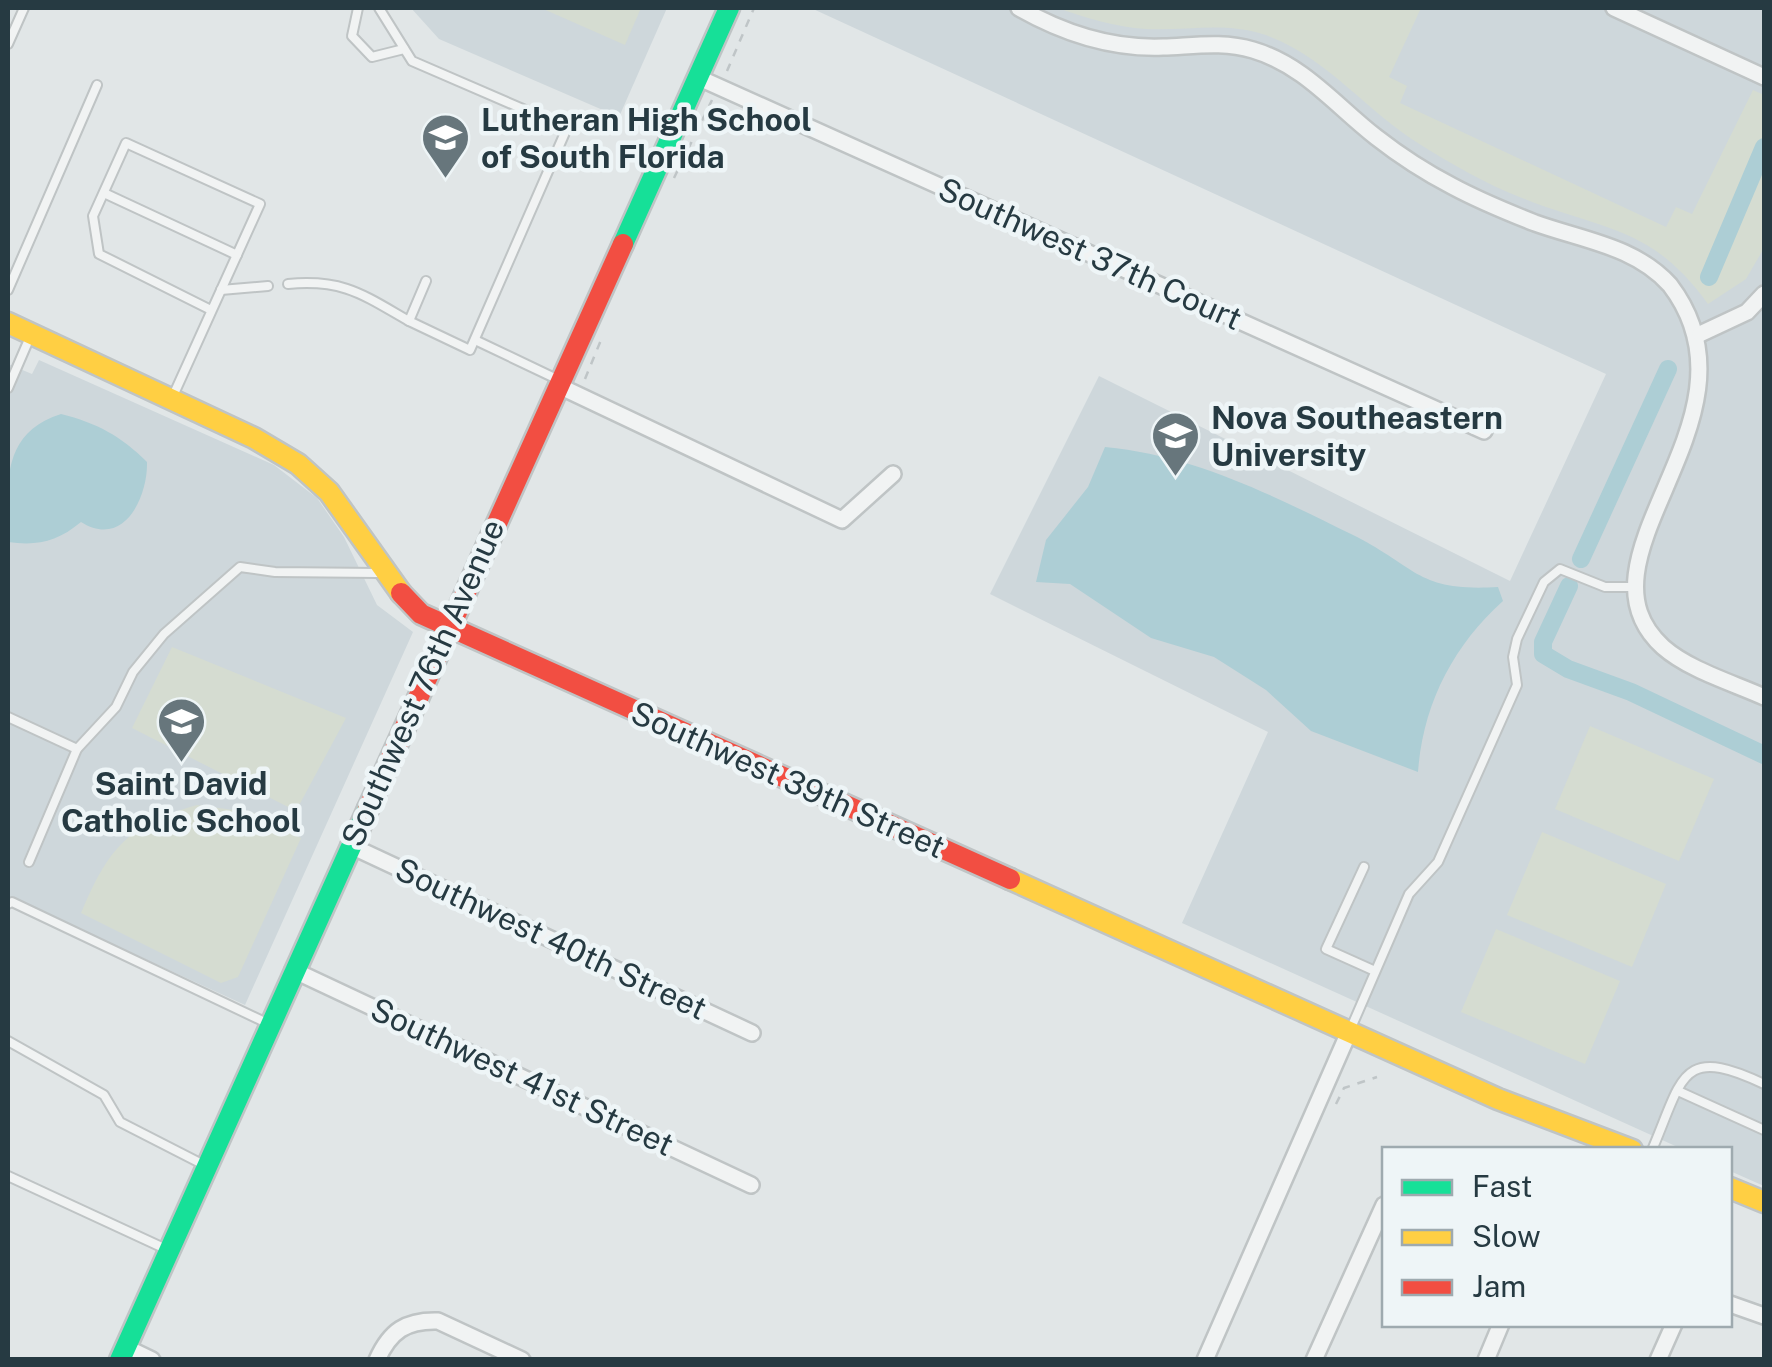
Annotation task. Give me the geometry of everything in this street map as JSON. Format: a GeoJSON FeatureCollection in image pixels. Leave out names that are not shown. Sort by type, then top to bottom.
{"type":"FeatureCollection","features":[{"type":"Feature","properties":{"kind":"street","name":"Southwest 76th Avenue"},"geometry":{"type":"LineString","coordinates":[[123,1353],[446,626],[729,8]]}},
{"type":"Feature","properties":{"kind":"street"},"geometry":{"type":"LineString","coordinates":[[1020,8],[1044,22],[1101,42],[1162,48],[1218,44],[1278,60],[1307,77],[1375,137],[1451,186],[1536,223],[1606,244],[1652,268],[1671,286],[1700,334],[1709,380],[1703,417],[1639,563],[1635,586],[1642,618],[1655,638],[1677,657],[1764,697]]}},
{"type":"Feature","properties":{"kind":"street"},"geometry":{"type":"LineString","coordinates":[[1614,8],[1764,76]]}},
{"type":"Feature","properties":{"kind":"street","name":"Southwest 37th Court"},"geometry":{"type":"LineString","coordinates":[[696,77],[1484,431]]}},
{"type":"Feature","properties":{"kind":"street"},"geometry":{"type":"LineString","coordinates":[[1700,334],[1747,312],[1764,294]]}},
{"type":"Feature","properties":{"kind":"street","name":"Southwest 39th Street"},"geometry":{"type":"LineString","coordinates":[[8,323],[298,464],[329,492],[383,572],[422,614],[1498,1099],[1624,1147]]}},
{"type":"Feature","properties":{"kind":"street"},"geometry":{"type":"LineString","coordinates":[[560,384],[842,520],[892,474]]}},
{"type":"Feature","properties":{"kind":"street","name":"Southwest 40th Street"},"geometry":{"type":"LineString","coordinates":[[349,845],[752,1033]]}},
{"type":"Feature","properties":{"kind":"street","name":"Southwest 41st Street"},"geometry":{"type":"LineString","coordinates":[[293,970],[751,1185]]}},
{"type":"Feature","properties":{"kind":"street"},"geometry":{"type":"LineString","coordinates":[[1205,1360],[1349,1032]]}},
{"type":"Feature","properties":{"kind":"street"},"geometry":{"type":"LineString","coordinates":[[1732,1189],[1764,1202]]}},
{"type":"Feature","properties":{"kind":"street"},"geometry":{"type":"LineString","coordinates":[[1314,1360],[1382,1209]]}},
{"type":"Feature","properties":{"kind":"street"},"geometry":{"type":"LineString","coordinates":[[1732,1305],[1764,1316]]}},
{"type":"Feature","properties":{"kind":"street"},"geometry":{"type":"LineString","coordinates":[[377,1360],[397,1329],[426,1321],[438,1321],[522,1360]]}},
{"type":"Feature","properties":{"kind":"street"},"geometry":{"type":"LineString","coordinates":[[1486,1360],[1500,1327]]}},
{"type":"Feature","properties":{"kind":"street"},"geometry":{"type":"LineString","coordinates":[[1658,1360],[1673,1327]]}},
{"type":"Feature","properties":{"kind":"street"},"geometry":{"type":"LineString","coordinates":[[123,1353],[152,1360]]}},
{"type":"Feature","properties":{"kind":"lane"},"geometry":{"type":"LineString","coordinates":[[8,44],[24,8]]}},
{"type":"Feature","properties":{"kind":"lane"},"geometry":{"type":"LineString","coordinates":[[358,8],[352,36],[364,52],[372,57],[404,49]]}},
{"type":"Feature","properties":{"kind":"lane"},"geometry":{"type":"LineString","coordinates":[[288,284],[326,280],[356,289],[409,321],[470,350],[567,128],[412,61],[379,8]]}},
{"type":"Feature","properties":{"kind":"lane"},"geometry":{"type":"LineString","coordinates":[[8,290],[97,86]]}},
{"type":"Feature","properties":{"kind":"lane"},"geometry":{"type":"LineString","coordinates":[[171,400],[260,204],[126,143],[93,216],[99,254],[211,310]]}},
{"type":"Feature","properties":{"kind":"lane"},"geometry":{"type":"LineString","coordinates":[[104,192],[236,255]]}},
{"type":"Feature","properties":{"kind":"lane"},"geometry":{"type":"LineString","coordinates":[[409,321],[426,282]]}},
{"type":"Feature","properties":{"kind":"lane"},"geometry":{"type":"LineString","coordinates":[[221,290],[268,286]]}},
{"type":"Feature","properties":{"kind":"lane"},"geometry":{"type":"LineString","coordinates":[[8,388],[31,334]]}},
{"type":"Feature","properties":{"kind":"lane"},"geometry":{"type":"LineString","coordinates":[[474,340],[560,384]]}},
{"type":"Feature","properties":{"kind":"lane"},"geometry":{"type":"LineString","coordinates":[[30,862],[77,749],[116,708],[134,672],[164,634],[240,567],[342,575],[383,572]]}},
{"type":"Feature","properties":{"kind":"lane"},"geometry":{"type":"LineString","coordinates":[[1349,1032],[1409,894],[1438,862],[1461,812],[1517,684],[1517,639],[1550,574],[1560,569],[1605,586],[1635,586]]}},
{"type":"Feature","properties":{"kind":"lane"},"geometry":{"type":"LineString","coordinates":[[8,717],[77,749]]}},
{"type":"Feature","properties":{"kind":"lane"},"geometry":{"type":"LineString","coordinates":[[1364,866],[1326,948],[1374,971]]}},
{"type":"Feature","properties":{"kind":"lane"},"geometry":{"type":"LineString","coordinates":[[8,904],[12,902],[269,1024]]}},
{"type":"Feature","properties":{"kind":"lane"},"geometry":{"type":"LineString","coordinates":[[8,1042],[104,1095],[120,1122],[206,1166]]}},
{"type":"Feature","properties":{"kind":"lane"},"geometry":{"type":"LineString","coordinates":[[1653,1147],[1686,1076],[1706,1064],[1728,1067],[1764,1084]]}},
{"type":"Feature","properties":{"kind":"lane"},"geometry":{"type":"LineString","coordinates":[[1678,1091],[1764,1130]]}},
{"type":"Feature","properties":{"kind":"lane"},"geometry":{"type":"LineString","coordinates":[[8,1176],[168,1250]]}},
{"type":"Feature","properties":{"kind":"path"},"geometry":{"type":"LineString","coordinates":[[1336,1105],[1344,1088],[1378,1077]]}},
{"type":"Feature","properties":{"kind":"shaded area"},"geometry":{"type":"Polygon","coordinates":[[[411,8],[667,8],[619,117],[439,39],[411,8]]]}},
{"type":"Feature","properties":{"kind":"shaded area"},"geometry":{"type":"Polygon","coordinates":[[[541,8],[641,8],[625,45],[541,8]]]}},
{"type":"Feature","properties":{"kind":"shaded area","name":"Nova Southeastern University"},"geometry":{"type":"Polygon","coordinates":[[[811,8],[1764,8],[1764,1186],[1732,1172],[1732,1147],[1678,1147],[1182,923],[1268,732],[990,594],[1099,376],[1510,581],[1606,374],[811,8]]]}},
{"type":"Feature","properties":{"kind":"shaded area"},"geometry":{"type":"Polygon","coordinates":[[[1058,8],[1421,8],[1389,77],[1407,86],[1400,103],[1666,227],[1676,207],[1692,214],[1753,90],[1764,95],[1764,248],[1746,279],[1708,304],[1687,278],[1646,244],[1509,193],[1458,167],[1401,131],[1324,68],[1282,42],[1231,28],[1123,26],[1058,8]]]}},
{"type":"Feature","properties":{"kind":"shaded area","name":"Saint David Catholic School"},"geometry":{"type":"Polygon","coordinates":[[[39,360],[274,465],[317,498],[344,537],[377,605],[413,632],[245,1005],[8,896],[8,364],[32,374],[39,360]]]}},
{"type":"Feature","properties":{"kind":"shaded area"},"geometry":{"type":"Polygon","coordinates":[[[172,647],[346,718],[296,811],[132,728],[172,647]]]}},
{"type":"Feature","properties":{"kind":"shaded area"},"geometry":{"type":"Polygon","coordinates":[[[1590,726],[1714,779],[1679,861],[1555,809],[1590,726]]]}},
{"type":"Feature","properties":{"kind":"shaded area"},"geometry":{"type":"Polygon","coordinates":[[[197,805],[255,813],[301,838],[238,977],[221,983],[81,913],[101,871],[124,842],[154,821],[197,805]]]}},
{"type":"Feature","properties":{"kind":"shaded area"},"geometry":{"type":"Polygon","coordinates":[[[1542,832],[1666,884],[1632,967],[1507,915],[1542,832]]]}},
{"type":"Feature","properties":{"kind":"shaded area"},"geometry":{"type":"Polygon","coordinates":[[[1496,929],[1620,981],[1585,1064],[1461,1012],[1496,929]]]}},
{"type":"Feature","properties":{"kind":"water"},"geometry":{"type":"Polygon","coordinates":[[[61,414],[108,432],[147,462],[138,503],[121,524],[110,529],[96,529],[81,522],[46,541],[8,542],[8,482],[17,448],[41,423],[61,414]]]}},
{"type":"Feature","properties":{"kind":"water"},"geometry":{"type":"Polygon","coordinates":[[[1105,447],[1170,459],[1231,479],[1351,534],[1433,581],[1471,588],[1498,587],[1503,601],[1455,657],[1434,700],[1418,772],[1311,731],[1266,690],[1214,657],[1151,638],[1070,584],[1036,582],[1046,540],[1088,487],[1105,447]]]}},
{"type":"Feature","properties":{"kind":"waterway"},"geometry":{"type":"LineString","coordinates":[[1709,277],[1764,147]]}},
{"type":"Feature","properties":{"kind":"waterway"},"geometry":{"type":"LineString","coordinates":[[1581,559],[1668,369]]}},
{"type":"Feature","properties":{"kind":"waterway"},"geometry":{"type":"LineString","coordinates":[[1569,586],[1543,642],[1543,654],[1568,669],[1631,692],[1764,755]]}},
{"type":"Feature","properties":{"kind":"traffic: fast"},"geometry":{"type":"LineString","coordinates":[[623,244],[729,8]]}},
{"type":"Feature","properties":{"kind":"traffic: fast"},"geometry":{"type":"LineString","coordinates":[[120,1360],[368,809]]}},
{"type":"Feature","properties":{"kind":"traffic: slow"},"geometry":{"type":"LineString","coordinates":[[8,323],[254,438],[298,464],[329,492],[401,593]]}},
{"type":"Feature","properties":{"kind":"traffic: slow"},"geometry":{"type":"LineString","coordinates":[[1010,879],[1498,1099],[1624,1147]]}},
{"type":"Feature","properties":{"kind":"traffic: slow"},"geometry":{"type":"LineString","coordinates":[[1732,1189],[1764,1202]]}},
{"type":"Feature","properties":{"kind":"traffic: jam"},"geometry":{"type":"LineString","coordinates":[[368,809],[623,244]]}},
{"type":"Feature","properties":{"kind":"traffic: jam"},"geometry":{"type":"LineString","coordinates":[[401,593],[421,614],[1010,879]]}},
{"type":"Feature","properties":{"kind":"place","name":"Lutheran High School of South Florida"},"geometry":{"type":"Point","coordinates":[446,180]}},
{"type":"Feature","properties":{"kind":"place","name":"Nova Southeastern University"},"geometry":{"type":"Point","coordinates":[1176,478]}},
{"type":"Feature","properties":{"kind":"place","name":"Saint David Catholic School"},"geometry":{"type":"Point","coordinates":[181,764]}}]}
